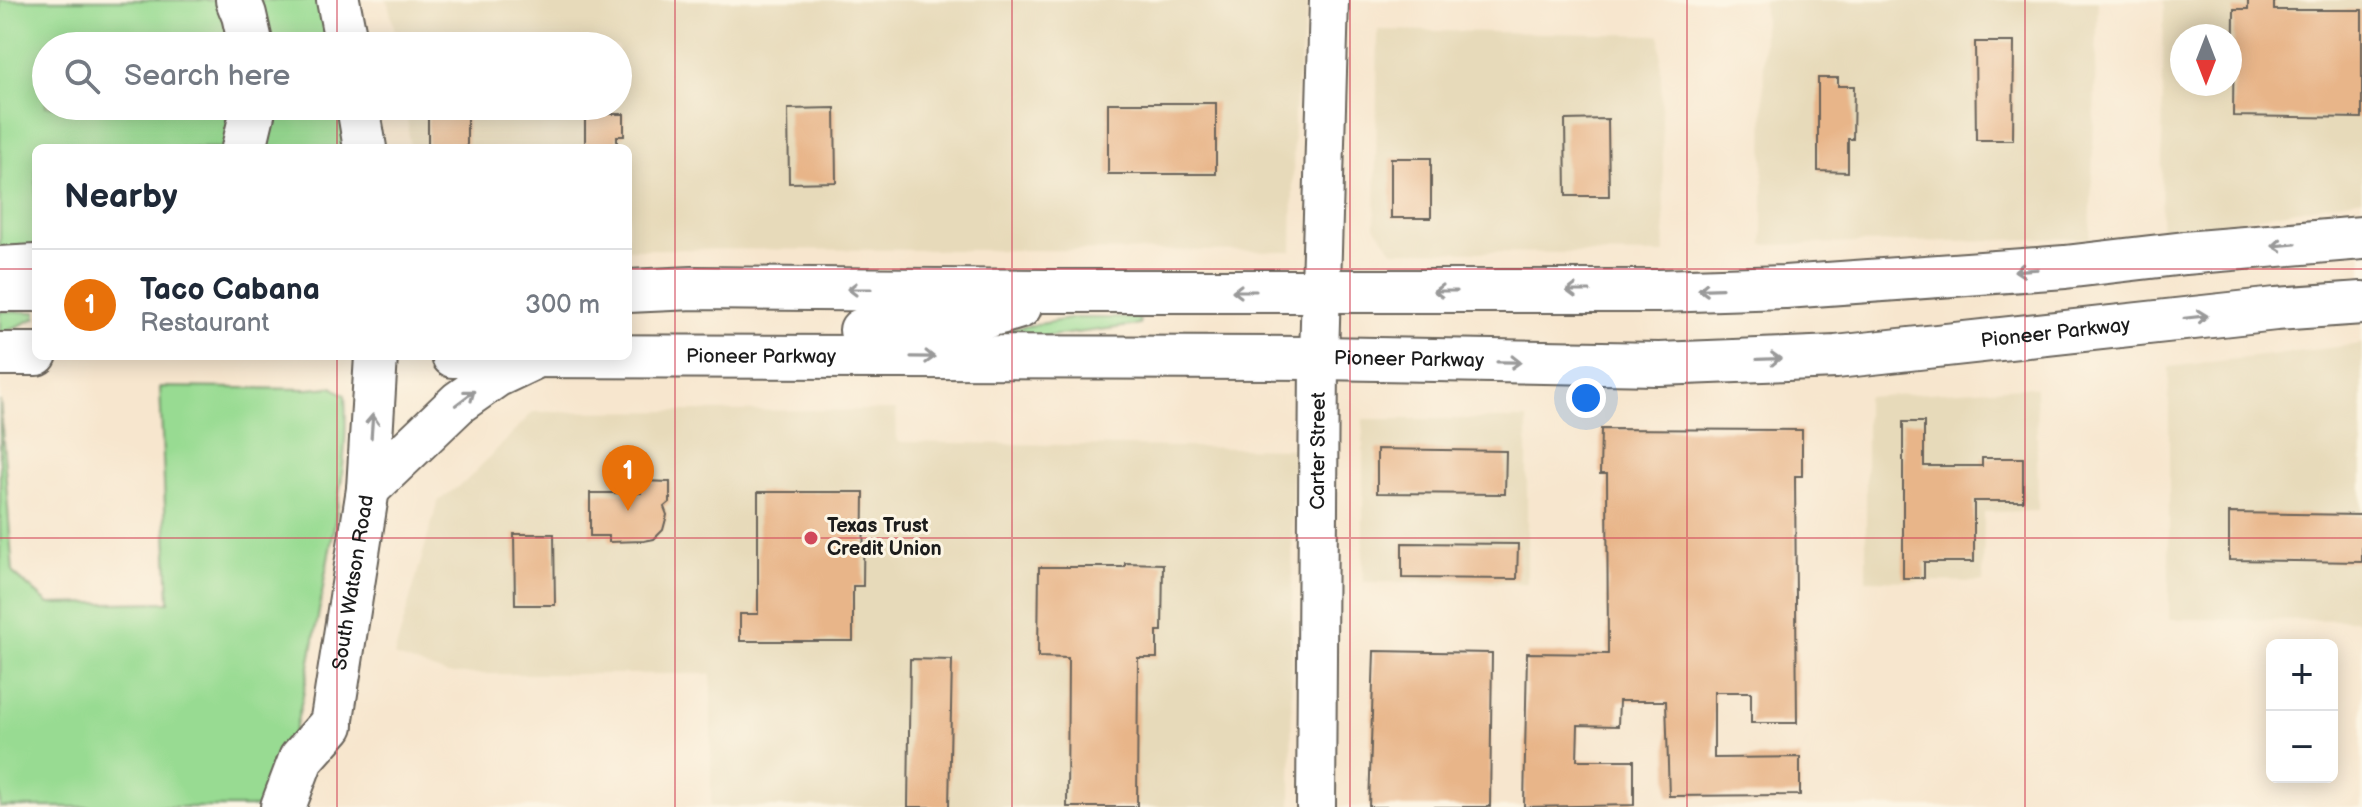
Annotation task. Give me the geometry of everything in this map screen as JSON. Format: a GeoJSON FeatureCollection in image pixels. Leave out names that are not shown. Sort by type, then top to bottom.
{"type":"FeatureCollection","features":[{"type":"Feature","properties":{"kind":"highway"},"geometry":{"type":"LineString","coordinates":[[238,0],[248,32]]}},
{"type":"Feature","properties":{"kind":"highway"},"geometry":{"type":"LineString","coordinates":[[245,144],[251,120]]}},
{"type":"Feature","properties":{"kind":"highway"},"geometry":{"type":"LineString","coordinates":[[0,269],[32,267]]}},
{"type":"Feature","properties":{"kind":"highway"},"geometry":{"type":"LineString","coordinates":[[283,807],[301,759],[331,725]]}},
{"type":"Feature","properties":{"kind":"main road"},"geometry":{"type":"LineString","coordinates":[[338,0],[344,32]]}},
{"type":"Feature","properties":{"kind":"main road"},"geometry":{"type":"LineString","coordinates":[[632,291],[708,288],[1658,291],[1785,287],[2065,267],[2362,238]]}},
{"type":"Feature","properties":{"kind":"main road"},"geometry":{"type":"LineString","coordinates":[[0,290],[32,290]]}},
{"type":"Feature","properties":{"kind":"main road"},"geometry":{"type":"LineString","coordinates":[[685,356],[716,334],[734,331],[908,329],[1018,309],[1049,291]]}},
{"type":"Feature","properties":{"kind":"main road","name":"Pioneer Parkway"},"geometry":{"type":"LineString","coordinates":[[632,356],[1319,358],[1659,364],[1836,357],[2276,309],[2362,303]]}},
{"type":"Feature","properties":{"kind":"main road"},"geometry":{"type":"LineString","coordinates":[[0,354],[32,354]]}},
{"type":"Feature","properties":{"kind":"main road","name":"South Watson Road"},"geometry":{"type":"LineString","coordinates":[[331,725],[368,489],[376,360]]}},
{"type":"Feature","properties":{"kind":"main road"},"geometry":{"type":"LineString","coordinates":[[368,489],[459,402],[496,376],[531,360]]}},
{"type":"Feature","properties":{"kind":"street","name":"Carter Street"},"geometry":{"type":"LineString","coordinates":[[1316,807],[1319,358],[1329,0]]}},
{"type":"Feature","properties":{"kind":"street","name":"South Watson Road"},"geometry":{"type":"LineString","coordinates":[[307,807],[331,725]]}},
{"type":"Feature","properties":{"kind":"shaded area"},"geometry":{"type":"Polygon","coordinates":[[[387,0],[1308,0],[1294,111],[1292,251],[632,249],[632,144],[410,144],[407,120],[632,120],[632,32],[395,32],[387,0]]]}},
{"type":"Feature","properties":{"kind":"shaded area"},"geometry":{"type":"Polygon","coordinates":[[[1764,0],[2098,0],[2090,238],[1763,245],[1764,0]]]}},
{"type":"Feature","properties":{"kind":"shaded area"},"geometry":{"type":"Polygon","coordinates":[[[2164,0],[2362,0],[2362,198],[2161,235],[2164,0]]]}},
{"type":"Feature","properties":{"kind":"shaded area"},"geometry":{"type":"Polygon","coordinates":[[[1378,30],[1660,35],[1665,254],[1393,251],[1375,226],[1378,30]]]}},
{"type":"Feature","properties":{"kind":"shaded area"},"geometry":{"type":"Polygon","coordinates":[[[2362,344],[2362,620],[2169,619],[2169,367],[2362,344]]]}},
{"type":"Feature","properties":{"kind":"shaded area"},"geometry":{"type":"Polygon","coordinates":[[[2036,388],[2038,511],[1984,512],[1983,582],[1866,580],[1866,397],[2036,388]]]}},
{"type":"Feature","properties":{"kind":"shaded area"},"geometry":{"type":"Polygon","coordinates":[[[896,410],[897,442],[1293,449],[1291,807],[711,807],[711,674],[447,674],[394,656],[438,501],[466,481],[533,412],[896,410]]]}},
{"type":"Feature","properties":{"kind":"shaded area"},"geometry":{"type":"Polygon","coordinates":[[[1363,419],[1527,419],[1527,583],[1363,582],[1363,419]]]}},
{"type":"Feature","properties":{"kind":"green space"},"geometry":{"type":"Polygon","coordinates":[[[0,0],[222,0],[235,32],[32,32],[32,120],[241,120],[235,144],[32,144],[32,255],[0,256],[0,0]]]}},
{"type":"Feature","properties":{"kind":"green space"},"geometry":{"type":"Polygon","coordinates":[[[248,0],[321,0],[329,32],[261,32],[248,0]]]}},
{"type":"Feature","properties":{"kind":"green space"},"geometry":{"type":"Polygon","coordinates":[[[266,120],[345,120],[349,144],[261,144],[266,120]]]}},
{"type":"Feature","properties":{"kind":"green space"},"geometry":{"type":"Polygon","coordinates":[[[0,311],[32,312],[32,320],[0,334],[0,311]]]}},
{"type":"Feature","properties":{"kind":"green space"},"geometry":{"type":"Polygon","coordinates":[[[1075,318],[1139,318],[1140,325],[1020,340],[960,342],[993,332],[1075,318]]]}},
{"type":"Feature","properties":{"kind":"green space"},"geometry":{"type":"Polygon","coordinates":[[[160,387],[332,387],[345,395],[341,486],[315,635],[297,722],[270,807],[0,807],[0,401],[13,573],[49,604],[169,602],[160,387]]]}},
{"type":"Feature","properties":{"kind":"building"},"geometry":{"type":"Polygon","coordinates":[[[2248,0],[2274,0],[2274,10],[2362,10],[2362,118],[2233,116],[2233,96],[2242,96],[2242,24],[2234,24],[2234,9],[2248,9],[2248,0]]]}},
{"type":"Feature","properties":{"kind":"building"},"geometry":{"type":"Polygon","coordinates":[[[1975,42],[2014,42],[2013,140],[1976,140],[1975,42]]]}},
{"type":"Feature","properties":{"kind":"building"},"geometry":{"type":"Polygon","coordinates":[[[1818,78],[1838,78],[1838,86],[1854,86],[1853,139],[1848,139],[1848,172],[1818,171],[1818,78]]]}},
{"type":"Feature","properties":{"kind":"building"},"geometry":{"type":"Polygon","coordinates":[[[1108,103],[1216,103],[1216,174],[1108,174],[1108,103]]]}},
{"type":"Feature","properties":{"kind":"building"},"geometry":{"type":"Polygon","coordinates":[[[835,108],[836,182],[789,183],[788,109],[835,108]]]}},
{"type":"Feature","properties":{"kind":"building"},"geometry":{"type":"Polygon","coordinates":[[[1608,119],[1609,196],[1566,196],[1565,120],[1608,119]]]}},
{"type":"Feature","properties":{"kind":"building"},"geometry":{"type":"Polygon","coordinates":[[[428,120],[467,120],[467,144],[428,144],[428,120]]]}},
{"type":"Feature","properties":{"kind":"building"},"geometry":{"type":"Polygon","coordinates":[[[585,120],[624,120],[624,136],[617,136],[617,144],[585,144],[585,120]]]}},
{"type":"Feature","properties":{"kind":"building"},"geometry":{"type":"Polygon","coordinates":[[[1391,158],[1431,158],[1431,218],[1391,218],[1391,158]]]}},
{"type":"Feature","properties":{"kind":"building"},"geometry":{"type":"Polygon","coordinates":[[[1903,422],[1924,422],[1924,466],[1982,466],[1982,458],[2023,458],[2023,501],[1974,501],[1974,562],[1924,562],[1924,578],[1903,578],[1903,422]]]}},
{"type":"Feature","properties":{"kind":"building"},"geometry":{"type":"Polygon","coordinates":[[[1601,429],[1802,430],[1802,476],[1795,476],[1797,723],[1751,723],[1751,692],[1714,692],[1714,758],[1800,757],[1800,795],[1669,796],[1666,701],[1619,701],[1618,726],[1578,725],[1577,760],[1634,760],[1634,805],[1524,807],[1527,653],[1608,654],[1607,474],[1600,474],[1601,429]]]}},
{"type":"Feature","properties":{"kind":"building"},"geometry":{"type":"Polygon","coordinates":[[[1377,449],[1506,451],[1505,494],[1377,493],[1377,449]]]}},
{"type":"Feature","properties":{"kind":"building"},"geometry":{"type":"Polygon","coordinates":[[[641,481],[670,482],[670,502],[664,507],[667,515],[663,530],[654,539],[644,541],[609,542],[609,536],[590,536],[590,493],[641,493],[641,481]]]}},
{"type":"Feature","properties":{"kind":"building","name":"Texas Trust Credit Union"},"geometry":{"type":"Polygon","coordinates":[[[758,492],[864,492],[863,586],[853,586],[853,641],[740,641],[740,614],[758,614],[758,492]]]}},
{"type":"Feature","properties":{"kind":"building"},"geometry":{"type":"Polygon","coordinates":[[[2229,513],[2362,515],[2362,562],[2229,560],[2229,513]]]}},
{"type":"Feature","properties":{"kind":"building"},"geometry":{"type":"Polygon","coordinates":[[[514,534],[554,534],[555,605],[515,605],[514,534]]]}},
{"type":"Feature","properties":{"kind":"building"},"geometry":{"type":"Polygon","coordinates":[[[1402,543],[1518,544],[1517,579],[1402,578],[1402,543]]]}},
{"type":"Feature","properties":{"kind":"building"},"geometry":{"type":"Polygon","coordinates":[[[1125,563],[1163,564],[1162,631],[1157,631],[1157,658],[1138,658],[1137,807],[1067,807],[1068,658],[1038,657],[1039,567],[1125,567],[1125,563]]]}},
{"type":"Feature","properties":{"kind":"building"},"geometry":{"type":"Polygon","coordinates":[[[1374,651],[1492,653],[1490,807],[1369,807],[1374,651]]]}},
{"type":"Feature","properties":{"kind":"building"},"geometry":{"type":"Polygon","coordinates":[[[910,659],[952,660],[949,807],[908,807],[910,659]]]}},
{"type":"Feature","properties":{"kind":"place","name":"Taco Cabana"},"geometry":{"type":"Point","coordinates":[628,511]}},
{"type":"Feature","properties":{"kind":"place","name":"Texas Trust Credit Union"},"geometry":{"type":"Point","coordinates":[811,538]}}]}
